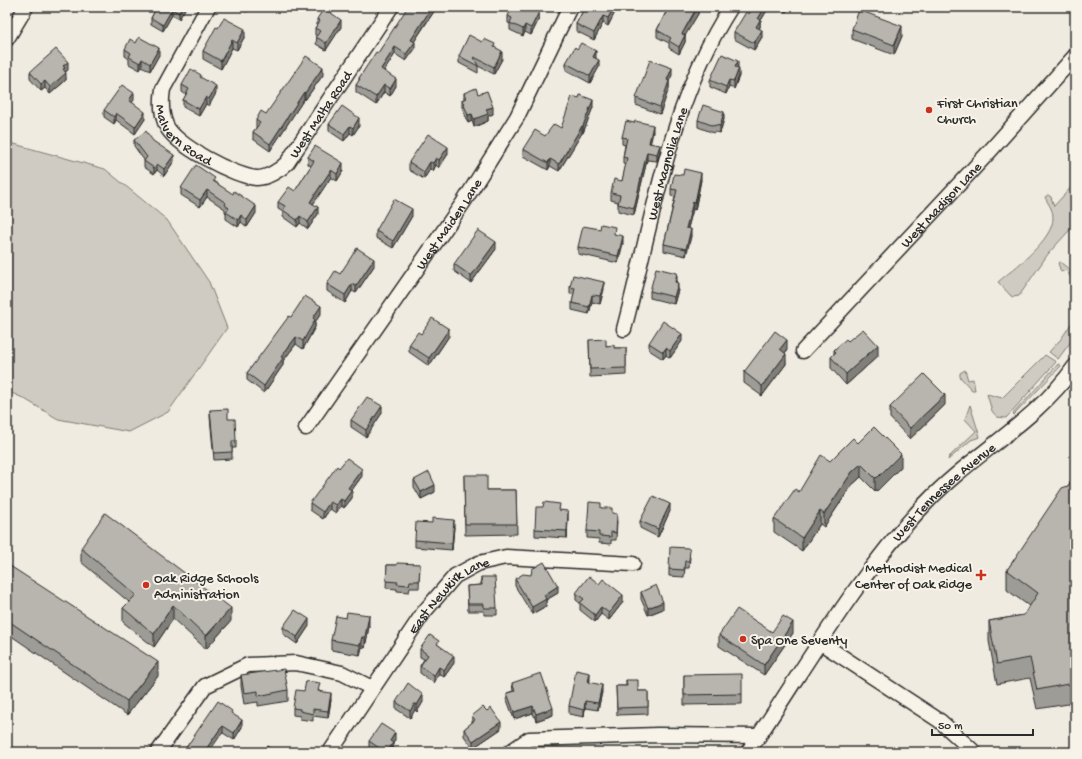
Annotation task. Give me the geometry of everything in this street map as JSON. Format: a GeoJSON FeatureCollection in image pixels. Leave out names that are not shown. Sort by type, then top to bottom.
{"type":"FeatureCollection","features":[{"type":"Feature","properties":{"kind":"street"},"geometry":{"type":"LineString","coordinates":[[7,39],[26,7]]}},
{"type":"Feature","properties":{"kind":"street","name":"Malvern Road"},"geometry":{"type":"LineString","coordinates":[[208,7],[163,89],[160,102],[166,127],[179,139],[223,169]]}},
{"type":"Feature","properties":{"kind":"street","name":"West Malta Road"},"geometry":{"type":"LineString","coordinates":[[223,169],[241,175],[258,178],[276,172],[287,163],[391,7]]}},
{"type":"Feature","properties":{"kind":"street","name":"West Maiden Lane"},"geometry":{"type":"LineString","coordinates":[[306,428],[466,197],[516,117],[570,7]]}},
{"type":"Feature","properties":{"kind":"street","name":"West Magnolia Lane"},"geometry":{"type":"LineString","coordinates":[[624,328],[671,142],[687,96],[708,46],[731,7]]}},
{"type":"Feature","properties":{"kind":"street","name":"West Madison Lane"},"geometry":{"type":"LineString","coordinates":[[803,351],[990,151],[1075,56]]}},
{"type":"Feature","properties":{"kind":"street","name":"West Tennessee Avenue"},"geometry":{"type":"LineString","coordinates":[[748,752],[821,642],[892,540],[927,502],[953,478],[1020,424],[1048,397],[1075,366]]}},
{"type":"Feature","properties":{"kind":"street","name":"East Newkirk Lane"},"geometry":{"type":"LineString","coordinates":[[330,752],[424,612],[455,576],[479,563],[506,557],[633,564]]}},
{"type":"Feature","properties":{"kind":"street"},"geometry":{"type":"LineString","coordinates":[[821,642],[940,721],[974,752]]}},
{"type":"Feature","properties":{"kind":"street"},"geometry":{"type":"LineString","coordinates":[[158,752],[205,686],[248,665],[296,663],[342,673],[372,688]]}},
{"type":"Feature","properties":{"kind":"street"},"geometry":{"type":"LineString","coordinates":[[510,752],[529,739],[543,738],[658,735],[759,736]]}},
{"type":"Feature","properties":{"kind":"shaded area"},"geometry":{"type":"Polygon","coordinates":[[[7,142],[105,169],[167,220],[209,282],[227,328],[168,412],[129,432],[58,419],[23,398],[7,391],[7,142]]]}},
{"type":"Feature","properties":{"kind":"shaded area"},"geometry":{"type":"Polygon","coordinates":[[[1075,183],[1075,224],[1048,254],[1019,296],[1011,296],[998,282],[1032,253],[1047,235],[1052,226],[1053,214],[1045,197],[1048,195],[1051,197],[1054,206],[1075,183]]]}},
{"type":"Feature","properties":{"kind":"shaded area"},"geometry":{"type":"Polygon","coordinates":[[[1060,262],[1074,273],[1072,279],[1066,270],[1061,272],[1058,263],[1060,262]]]}},
{"type":"Feature","properties":{"kind":"shaded area"},"geometry":{"type":"Polygon","coordinates":[[[1075,318],[1075,336],[1058,359],[1049,352],[1061,339],[1075,318]]]}},
{"type":"Feature","properties":{"kind":"shaded area"},"geometry":{"type":"Polygon","coordinates":[[[1045,355],[1056,362],[1006,418],[997,417],[992,411],[987,394],[1002,398],[1045,355]]]}},
{"type":"Feature","properties":{"kind":"shaded area"},"geometry":{"type":"Polygon","coordinates":[[[1058,364],[1061,366],[1014,415],[1013,414],[1058,364]]]}},
{"type":"Feature","properties":{"kind":"shaded area"},"geometry":{"type":"Polygon","coordinates":[[[965,370],[968,380],[973,379],[975,390],[972,390],[960,377],[960,373],[965,370]]]}},
{"type":"Feature","properties":{"kind":"shaded area"},"geometry":{"type":"Polygon","coordinates":[[[970,405],[980,437],[971,440],[948,460],[949,457],[976,431],[965,419],[970,405]]]}},
{"type":"Feature","properties":{"kind":"building"},"geometry":{"type":"Polygon","coordinates":[[[157,7],[182,7],[179,13],[172,9],[163,25],[151,18],[157,7]]]}},
{"type":"Feature","properties":{"kind":"building"},"geometry":{"type":"Polygon","coordinates":[[[411,7],[432,7],[411,40],[415,42],[406,54],[395,47],[381,69],[396,79],[390,89],[384,85],[376,97],[356,85],[376,52],[378,53],[407,8],[410,9],[411,7]]]}},
{"type":"Feature","properties":{"kind":"building"},"geometry":{"type":"Polygon","coordinates":[[[512,7],[529,7],[539,12],[531,28],[525,25],[523,29],[510,23],[512,18],[508,16],[512,7]]]}},
{"type":"Feature","properties":{"kind":"building"},"geometry":{"type":"Polygon","coordinates":[[[585,7],[614,7],[608,18],[603,16],[594,33],[576,24],[585,7]]]}},
{"type":"Feature","properties":{"kind":"building"},"geometry":{"type":"Polygon","coordinates":[[[669,7],[697,7],[682,34],[685,35],[679,47],[669,41],[671,38],[657,30],[669,7]]]}},
{"type":"Feature","properties":{"kind":"building"},"geometry":{"type":"Polygon","coordinates":[[[752,7],[765,7],[758,19],[760,20],[756,27],[762,30],[754,43],[734,32],[746,12],[749,14],[752,7]]]}},
{"type":"Feature","properties":{"kind":"building"},"geometry":{"type":"Polygon","coordinates":[[[324,8],[341,20],[326,43],[316,37],[320,31],[315,28],[320,21],[317,19],[324,8]]]}},
{"type":"Feature","properties":{"kind":"building"},"geometry":{"type":"Polygon","coordinates":[[[859,10],[902,26],[894,45],[852,29],[859,10]]]}},
{"type":"Feature","properties":{"kind":"building"},"geometry":{"type":"Polygon","coordinates":[[[224,18],[245,29],[237,43],[232,40],[221,61],[203,51],[216,27],[218,28],[224,18]]]}},
{"type":"Feature","properties":{"kind":"building"},"geometry":{"type":"Polygon","coordinates":[[[469,35],[482,42],[484,39],[495,44],[494,47],[502,51],[494,67],[474,57],[478,66],[459,56],[469,35]]]}},
{"type":"Feature","properties":{"kind":"building"},"geometry":{"type":"Polygon","coordinates":[[[139,37],[159,48],[150,64],[142,59],[140,63],[129,57],[131,53],[125,49],[130,39],[136,43],[139,37]]]}},
{"type":"Feature","properties":{"kind":"building"},"geometry":{"type":"Polygon","coordinates":[[[581,43],[596,51],[593,57],[599,60],[590,76],[566,63],[575,47],[577,49],[581,43]]]}},
{"type":"Feature","properties":{"kind":"building"},"geometry":{"type":"Polygon","coordinates":[[[56,49],[68,62],[63,66],[66,73],[50,87],[45,81],[41,84],[30,72],[56,49]]]}},
{"type":"Feature","properties":{"kind":"building"},"geometry":{"type":"Polygon","coordinates":[[[722,54],[738,61],[735,67],[739,68],[734,81],[729,80],[726,87],[710,80],[722,54]]]}},
{"type":"Feature","properties":{"kind":"building"},"geometry":{"type":"Polygon","coordinates":[[[306,56],[323,67],[305,93],[304,92],[270,144],[253,132],[260,123],[256,120],[261,111],[266,114],[306,56]]]}},
{"type":"Feature","properties":{"kind":"building"},"geometry":{"type":"Polygon","coordinates":[[[650,60],[672,68],[667,80],[669,81],[660,107],[636,98],[650,60]]]}},
{"type":"Feature","properties":{"kind":"building"},"geometry":{"type":"Polygon","coordinates":[[[191,69],[201,75],[200,77],[216,86],[209,99],[206,97],[199,109],[183,100],[189,89],[182,85],[191,69]]]}},
{"type":"Feature","properties":{"kind":"building"},"geometry":{"type":"Polygon","coordinates":[[[7,81],[10,95],[8,96],[11,108],[7,109],[7,81]]]}},
{"type":"Feature","properties":{"kind":"building"},"geometry":{"type":"Polygon","coordinates":[[[122,85],[134,93],[129,100],[145,112],[135,127],[116,113],[114,117],[104,110],[122,85]]]}},
{"type":"Feature","properties":{"kind":"building"},"geometry":{"type":"Polygon","coordinates":[[[476,88],[478,94],[487,91],[493,107],[486,109],[488,114],[474,119],[472,114],[468,115],[462,100],[466,98],[464,93],[476,88]]]}},
{"type":"Feature","properties":{"kind":"building"},"geometry":{"type":"Polygon","coordinates":[[[580,95],[593,100],[583,126],[559,164],[550,159],[548,163],[523,149],[535,130],[545,136],[554,124],[561,128],[572,96],[579,98],[580,95]]]}},
{"type":"Feature","properties":{"kind":"building"},"geometry":{"type":"Polygon","coordinates":[[[703,105],[724,112],[720,126],[714,126],[698,120],[703,105]]]}},
{"type":"Feature","properties":{"kind":"building"},"geometry":{"type":"Polygon","coordinates":[[[342,106],[359,118],[353,128],[350,126],[344,134],[329,124],[342,106]]]}},
{"type":"Feature","properties":{"kind":"building"},"geometry":{"type":"Polygon","coordinates":[[[626,121],[634,123],[635,121],[653,125],[649,143],[660,145],[657,154],[647,152],[634,208],[618,204],[620,195],[611,193],[614,179],[622,181],[627,158],[623,157],[627,138],[622,137],[626,121]]]}},
{"type":"Feature","properties":{"kind":"building"},"geometry":{"type":"Polygon","coordinates":[[[146,131],[153,141],[174,155],[164,169],[157,164],[154,168],[144,161],[147,157],[134,140],[146,131]]]}},
{"type":"Feature","properties":{"kind":"building"},"geometry":{"type":"Polygon","coordinates":[[[428,134],[448,147],[439,160],[436,158],[433,163],[430,162],[424,172],[409,162],[428,134]]]}},
{"type":"Feature","properties":{"kind":"building"},"geometry":{"type":"Polygon","coordinates":[[[315,146],[343,163],[337,174],[331,170],[310,202],[318,207],[308,222],[300,216],[297,220],[283,210],[285,206],[278,202],[289,187],[295,191],[314,161],[308,157],[315,146]]]}},
{"type":"Feature","properties":{"kind":"building"},"geometry":{"type":"Polygon","coordinates":[[[196,165],[215,178],[213,181],[233,194],[234,191],[256,206],[247,220],[241,215],[238,220],[226,212],[229,208],[225,205],[226,203],[207,190],[200,200],[181,188],[196,165]]]}},
{"type":"Feature","properties":{"kind":"building"},"geometry":{"type":"Polygon","coordinates":[[[684,169],[701,173],[695,203],[693,202],[686,228],[691,229],[686,249],[664,244],[677,190],[671,189],[674,174],[683,175],[684,169]]]}},
{"type":"Feature","properties":{"kind":"building"},"geometry":{"type":"Polygon","coordinates":[[[394,199],[412,209],[393,241],[376,231],[394,199]]]}},
{"type":"Feature","properties":{"kind":"building"},"geometry":{"type":"Polygon","coordinates":[[[601,224],[615,227],[614,234],[623,236],[618,256],[578,247],[583,226],[600,229],[601,224]]]}},
{"type":"Feature","properties":{"kind":"building"},"geometry":{"type":"Polygon","coordinates":[[[478,230],[496,242],[471,276],[454,264],[478,230]]]}},
{"type":"Feature","properties":{"kind":"building"},"geometry":{"type":"Polygon","coordinates":[[[357,248],[374,259],[356,286],[352,284],[345,295],[327,284],[335,271],[340,274],[357,248]]]}},
{"type":"Feature","properties":{"kind":"building"},"geometry":{"type":"Polygon","coordinates":[[[656,268],[677,273],[675,282],[678,283],[674,297],[650,291],[656,268]]]}},
{"type":"Feature","properties":{"kind":"building"},"geometry":{"type":"Polygon","coordinates":[[[573,275],[604,282],[600,296],[592,295],[589,307],[572,303],[575,288],[570,287],[573,275]]]}},
{"type":"Feature","properties":{"kind":"building"},"geometry":{"type":"Polygon","coordinates":[[[305,296],[321,306],[313,318],[315,320],[303,341],[296,337],[281,357],[283,358],[264,386],[247,373],[289,316],[291,317],[305,296]]]}},
{"type":"Feature","properties":{"kind":"building"},"geometry":{"type":"Polygon","coordinates":[[[432,318],[449,329],[429,358],[409,345],[418,332],[421,334],[432,318]]]}},
{"type":"Feature","properties":{"kind":"building"},"geometry":{"type":"Polygon","coordinates":[[[663,321],[682,334],[670,351],[666,348],[663,352],[649,343],[663,321]]]}},
{"type":"Feature","properties":{"kind":"building"},"geometry":{"type":"Polygon","coordinates":[[[863,329],[878,345],[846,374],[831,357],[836,352],[834,350],[846,339],[848,341],[863,329]]]}},
{"type":"Feature","properties":{"kind":"building"},"geometry":{"type":"Polygon","coordinates":[[[775,331],[787,340],[780,349],[786,354],[762,386],[744,372],[775,331]]]}},
{"type":"Feature","properties":{"kind":"building"},"geometry":{"type":"Polygon","coordinates":[[[606,339],[606,346],[614,345],[614,348],[626,348],[626,368],[590,369],[589,340],[606,339]]]}},
{"type":"Feature","properties":{"kind":"building"},"geometry":{"type":"Polygon","coordinates":[[[924,374],[945,395],[910,428],[890,407],[924,374]]]}},
{"type":"Feature","properties":{"kind":"building"},"geometry":{"type":"Polygon","coordinates":[[[367,397],[382,406],[366,430],[351,420],[367,397]]]}},
{"type":"Feature","properties":{"kind":"building"},"geometry":{"type":"Polygon","coordinates":[[[228,409],[228,419],[235,419],[236,441],[232,441],[232,452],[214,453],[210,410],[228,409]]]}},
{"type":"Feature","properties":{"kind":"building"},"geometry":{"type":"Polygon","coordinates":[[[874,427],[901,454],[878,477],[875,478],[861,464],[852,472],[824,514],[820,511],[802,538],[774,519],[795,489],[799,492],[821,455],[830,461],[853,438],[858,443],[874,427]]]}},
{"type":"Feature","properties":{"kind":"building"},"geometry":{"type":"Polygon","coordinates":[[[347,458],[362,469],[348,488],[352,490],[344,501],[341,499],[336,505],[330,502],[323,512],[310,503],[337,466],[339,468],[347,458]]]}},
{"type":"Feature","properties":{"kind":"building"},"geometry":{"type":"Polygon","coordinates":[[[429,472],[435,485],[421,492],[414,480],[429,472]]]}},
{"type":"Feature","properties":{"kind":"building"},"geometry":{"type":"Polygon","coordinates":[[[464,475],[487,475],[487,490],[516,490],[517,524],[465,524],[464,475]]]}},
{"type":"Feature","properties":{"kind":"building"},"geometry":{"type":"Polygon","coordinates":[[[1075,476],[1075,689],[1068,684],[1037,690],[1030,658],[997,664],[989,621],[1024,615],[1038,593],[1007,570],[1062,488],[1068,486],[1075,476]]]}},
{"type":"Feature","properties":{"kind":"building"},"geometry":{"type":"Polygon","coordinates":[[[653,496],[670,504],[658,529],[640,521],[653,496]]]}},
{"type":"Feature","properties":{"kind":"building"},"geometry":{"type":"Polygon","coordinates":[[[544,502],[560,504],[559,510],[568,511],[567,531],[535,529],[536,507],[543,507],[544,502]]]}},
{"type":"Feature","properties":{"kind":"building"},"geometry":{"type":"Polygon","coordinates":[[[589,502],[601,503],[601,508],[612,508],[612,513],[617,514],[616,533],[611,532],[611,537],[599,536],[599,532],[587,531],[589,502]]]}},
{"type":"Feature","properties":{"kind":"building","name":"Oak Ridge Schools Administration"},"geometry":{"type":"Polygon","coordinates":[[[105,513],[231,608],[206,636],[173,605],[154,634],[123,608],[136,595],[81,548],[105,513]]]}},
{"type":"Feature","properties":{"kind":"building"},"geometry":{"type":"Polygon","coordinates":[[[432,518],[454,520],[452,543],[415,540],[416,522],[432,523],[432,518]]]}},
{"type":"Feature","properties":{"kind":"building"},"geometry":{"type":"Polygon","coordinates":[[[670,547],[688,548],[690,550],[689,561],[685,561],[684,570],[669,569],[670,547]]]}},
{"type":"Feature","properties":{"kind":"building"},"geometry":{"type":"Polygon","coordinates":[[[544,562],[558,586],[544,595],[546,599],[532,607],[515,579],[523,574],[531,575],[532,569],[544,562]]]}},
{"type":"Feature","properties":{"kind":"building"},"geometry":{"type":"Polygon","coordinates":[[[397,563],[420,564],[419,581],[410,581],[409,585],[386,581],[387,565],[397,565],[397,563]]]}},
{"type":"Feature","properties":{"kind":"building"},"geometry":{"type":"Polygon","coordinates":[[[7,564],[158,662],[127,701],[7,620],[7,564]]]}},
{"type":"Feature","properties":{"kind":"building"},"geometry":{"type":"Polygon","coordinates":[[[589,576],[599,584],[603,579],[623,595],[609,613],[601,607],[595,615],[580,603],[584,599],[576,593],[589,576]]]}},
{"type":"Feature","properties":{"kind":"building"},"geometry":{"type":"Polygon","coordinates":[[[481,577],[495,577],[497,608],[484,608],[484,604],[468,604],[467,586],[482,585],[481,577]]]}},
{"type":"Feature","properties":{"kind":"building"},"geometry":{"type":"Polygon","coordinates":[[[656,585],[663,602],[648,608],[641,592],[656,585]]]}},
{"type":"Feature","properties":{"kind":"building"},"geometry":{"type":"Polygon","coordinates":[[[737,609],[772,632],[783,616],[793,622],[764,665],[719,635],[737,609]]]}},
{"type":"Feature","properties":{"kind":"building"},"geometry":{"type":"Polygon","coordinates":[[[295,610],[309,619],[297,637],[283,627],[295,610]]]}},
{"type":"Feature","properties":{"kind":"building"},"geometry":{"type":"Polygon","coordinates":[[[347,612],[369,615],[365,637],[362,637],[360,645],[331,640],[336,616],[346,618],[347,612]]]}},
{"type":"Feature","properties":{"kind":"building"},"geometry":{"type":"Polygon","coordinates":[[[430,635],[439,641],[437,644],[454,656],[444,670],[439,667],[434,676],[420,666],[428,655],[420,649],[430,635]]]}},
{"type":"Feature","properties":{"kind":"building"},"geometry":{"type":"Polygon","coordinates":[[[284,669],[288,690],[258,696],[258,691],[244,693],[241,675],[284,669]]]}},
{"type":"Feature","properties":{"kind":"building"},"geometry":{"type":"Polygon","coordinates":[[[576,670],[590,673],[588,682],[602,685],[598,703],[585,701],[584,710],[569,706],[576,670]]]}},
{"type":"Feature","properties":{"kind":"building"},"geometry":{"type":"Polygon","coordinates":[[[541,673],[553,708],[536,714],[533,706],[514,712],[507,693],[515,691],[512,683],[541,673]]]}},
{"type":"Feature","properties":{"kind":"building"},"geometry":{"type":"Polygon","coordinates":[[[742,674],[742,694],[684,695],[684,675],[742,674]]]}},
{"type":"Feature","properties":{"kind":"building"},"geometry":{"type":"Polygon","coordinates":[[[626,680],[638,680],[638,691],[648,691],[648,707],[617,708],[616,686],[627,686],[626,680]]]}},
{"type":"Feature","properties":{"kind":"building"},"geometry":{"type":"Polygon","coordinates":[[[306,681],[320,683],[318,691],[331,693],[328,711],[313,709],[313,714],[293,708],[296,690],[304,691],[306,681]]]}},
{"type":"Feature","properties":{"kind":"building"},"geometry":{"type":"Polygon","coordinates":[[[408,683],[423,695],[417,705],[415,703],[410,711],[396,702],[408,683]]]}},
{"type":"Feature","properties":{"kind":"building"},"geometry":{"type":"Polygon","coordinates":[[[218,701],[232,711],[231,713],[242,720],[234,733],[223,726],[204,752],[183,752],[218,701]]]}},
{"type":"Feature","properties":{"kind":"building"},"geometry":{"type":"Polygon","coordinates":[[[483,707],[487,711],[491,708],[501,722],[473,741],[464,729],[475,720],[472,716],[483,707]]]}},
{"type":"Feature","properties":{"kind":"building"},"geometry":{"type":"Polygon","coordinates":[[[381,724],[395,733],[390,741],[393,743],[387,752],[369,741],[381,724]]]}},
{"type":"Feature","properties":{"kind":"building"},"geometry":{"type":"Polygon","coordinates":[[[267,746],[275,752],[263,752],[267,746]]]}},
{"type":"Feature","properties":{"kind":"building"},"geometry":{"type":"Polygon","coordinates":[[[451,749],[456,752],[449,752],[451,749]]]}},
{"type":"Feature","properties":{"kind":"place","name":"First Christian Church"},"geometry":{"type":"Point","coordinates":[929,110]}},
{"type":"Feature","properties":{"kind":"place","name":"Methodist Medical Center of Oak Ridge"},"geometry":{"type":"Point","coordinates":[981,575]}},
{"type":"Feature","properties":{"kind":"place","name":"Oak Ridge Schools Administration"},"geometry":{"type":"Point","coordinates":[146,585]}},
{"type":"Feature","properties":{"kind":"place","name":"Spa One Seventy"},"geometry":{"type":"Point","coordinates":[743,639]}}]}
